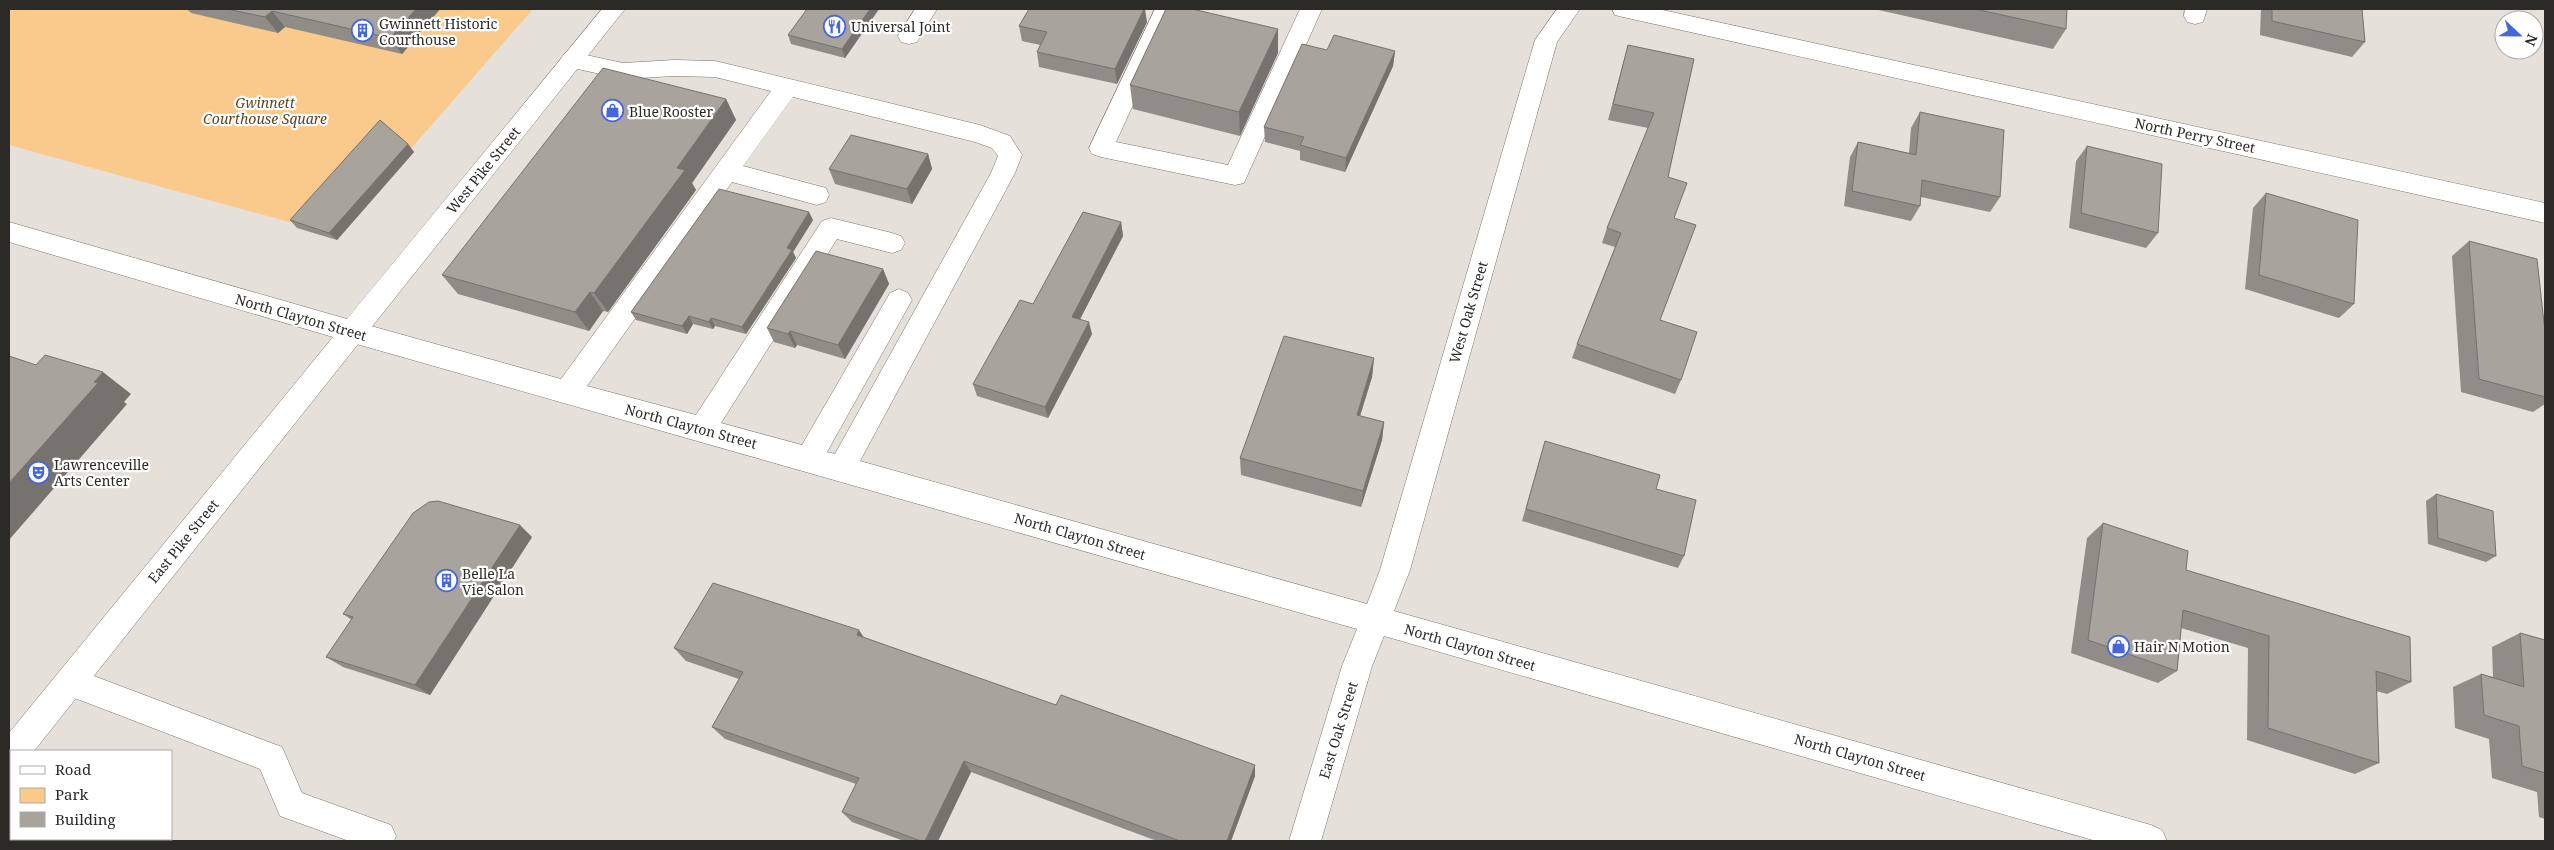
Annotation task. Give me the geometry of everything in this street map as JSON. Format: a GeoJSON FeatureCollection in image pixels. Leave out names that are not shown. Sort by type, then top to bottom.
{"type":"FeatureCollection","features":[{"type":"Feature","properties":{"kind":"street","name":"West Pike Street"},"geometry":{"type":"LineString","coordinates":[[353,332],[614,9]]}},
{"type":"Feature","properties":{"kind":"street"},"geometry":{"type":"LineString","coordinates":[[909,36],[926,9]]}},
{"type":"Feature","properties":{"kind":"street"},"geometry":{"type":"LineString","coordinates":[[1166,9],[1101,148],[1235,176],[1311,9]]}},
{"type":"Feature","properties":{"kind":"street","name":"West Oak Street"},"geometry":{"type":"LineString","coordinates":[[1376,620],[1395,570],[1546,40],[1569,9]]}},
{"type":"Feature","properties":{"kind":"street","name":"North Perry Street"},"geometry":{"type":"LineString","coordinates":[[1623,9],[2545,212]]}},
{"type":"Feature","properties":{"kind":"street"},"geometry":{"type":"LineString","coordinates":[[572,60],[623,72],[674,68],[715,69],[980,134],[1001,142],[1010,155],[1003,174],[842,468]]}},
{"type":"Feature","properties":{"kind":"street"},"geometry":{"type":"LineString","coordinates":[[567,392],[788,86]]}},
{"type":"Feature","properties":{"kind":"street"},"geometry":{"type":"LineString","coordinates":[[725,171],[817,195]]}},
{"type":"Feature","properties":{"kind":"street"},"geometry":{"type":"LineString","coordinates":[[702,429],[830,228],[892,243]]}},
{"type":"Feature","properties":{"kind":"street","name":"North Clayton Street"},"geometry":{"type":"LineString","coordinates":[[9,232],[353,332],[809,458],[2151,841]]}},
{"type":"Feature","properties":{"kind":"street"},"geometry":{"type":"LineString","coordinates":[[809,458],[900,300]]}},
{"type":"Feature","properties":{"kind":"street","name":"East Pike Street"},"geometry":{"type":"LineString","coordinates":[[15,750],[353,332]]}},
{"type":"Feature","properties":{"kind":"street","name":"East Oak Street"},"geometry":{"type":"LineString","coordinates":[[1305,841],[1357,666],[1376,620]]}},
{"type":"Feature","properties":{"kind":"street"},"geometry":{"type":"LineString","coordinates":[[70,682],[271,758],[291,806],[380,836]]}},
{"type":"Feature","properties":{"kind":"green space","name":"Gwinnett Courthouse Square"},"geometry":{"type":"Polygon","coordinates":[[[9,9],[533,9],[395,167],[300,225],[9,145],[9,9]]]}},
{"type":"Feature","properties":{"kind":"building"},"geometry":{"type":"Polygon","coordinates":[[[227,9],[416,9],[390,38],[272,11],[265,17],[227,9]]]}},
{"type":"Feature","properties":{"kind":"building","name":"Universal Joint"},"geometry":{"type":"Polygon","coordinates":[[[807,9],[870,9],[842,49],[788,35],[807,9]]]}},
{"type":"Feature","properties":{"kind":"building"},"geometry":{"type":"Polygon","coordinates":[[[1029,9],[1144,9],[1115,69],[1037,52],[1047,32],[1019,26],[1029,9]]]}},
{"type":"Feature","properties":{"kind":"building"},"geometry":{"type":"Polygon","coordinates":[[[1166,9],[1192,9],[1278,29],[1239,112],[1130,85],[1166,9]]]}},
{"type":"Feature","properties":{"kind":"building"},"geometry":{"type":"Polygon","coordinates":[[[1975,9],[2067,9],[2066,29],[1975,9]]]}},
{"type":"Feature","properties":{"kind":"building"},"geometry":{"type":"Polygon","coordinates":[[[2272,9],[2362,9],[2365,42],[2272,21],[2272,9]]]}},
{"type":"Feature","properties":{"kind":"building"},"geometry":{"type":"Polygon","coordinates":[[[1334,35],[1395,51],[1346,158],[1300,145],[1304,137],[1264,127],[1302,44],[1327,50],[1334,35]]]}},
{"type":"Feature","properties":{"kind":"building"},"geometry":{"type":"Polygon","coordinates":[[[1628,45],[1694,59],[1668,177],[1687,183],[1674,218],[1696,225],[1660,320],[1697,332],[1681,380],[1577,344],[1621,233],[1607,228],[1654,113],[1613,104],[1628,45]]]}},
{"type":"Feature","properties":{"kind":"building"},"geometry":{"type":"Polygon","coordinates":[[[603,68],[726,99],[677,168],[685,170],[594,293],[590,292],[575,312],[442,275],[603,68]]]}},
{"type":"Feature","properties":{"kind":"building"},"geometry":{"type":"Polygon","coordinates":[[[1920,112],[2004,130],[2000,197],[1922,180],[1920,206],[1852,191],[1858,142],[1916,155],[1920,112]]]}},
{"type":"Feature","properties":{"kind":"building"},"geometry":{"type":"Polygon","coordinates":[[[380,120],[408,144],[329,233],[290,220],[380,120]]]}},
{"type":"Feature","properties":{"kind":"building"},"geometry":{"type":"Polygon","coordinates":[[[851,135],[928,154],[907,189],[829,169],[851,135]]]}},
{"type":"Feature","properties":{"kind":"building"},"geometry":{"type":"Polygon","coordinates":[[[2087,146],[2162,164],[2158,233],[2081,213],[2087,146]]]}},
{"type":"Feature","properties":{"kind":"building"},"geometry":{"type":"Polygon","coordinates":[[[719,189],[809,212],[787,248],[792,250],[742,327],[711,318],[709,322],[689,316],[682,326],[631,312],[719,189]]]}},
{"type":"Feature","properties":{"kind":"building"},"geometry":{"type":"Polygon","coordinates":[[[2266,193],[2358,220],[2354,304],[2259,275],[2266,193]]]}},
{"type":"Feature","properties":{"kind":"building"},"geometry":{"type":"Polygon","coordinates":[[[1083,212],[1121,222],[1072,317],[1089,322],[1045,407],[973,384],[1020,300],[1033,304],[1083,212]]]}},
{"type":"Feature","properties":{"kind":"building"},"geometry":{"type":"Polygon","coordinates":[[[2469,241],[2537,259],[2545,332],[2545,397],[2479,379],[2469,241]]]}},
{"type":"Feature","properties":{"kind":"building"},"geometry":{"type":"Polygon","coordinates":[[[816,251],[883,269],[838,345],[790,331],[788,334],[767,328],[816,251]]]}},
{"type":"Feature","properties":{"kind":"building"},"geometry":{"type":"Polygon","coordinates":[[[1284,336],[1374,358],[1357,415],[1384,422],[1363,491],[1240,458],[1284,336]]]}},
{"type":"Feature","properties":{"kind":"building"},"geometry":{"type":"Polygon","coordinates":[[[45,355],[103,372],[94,382],[98,383],[9,483],[9,356],[36,365],[45,355]]]}},
{"type":"Feature","properties":{"kind":"building"},"geometry":{"type":"Polygon","coordinates":[[[1545,441],[1660,475],[1656,489],[1696,500],[1684,556],[1526,509],[1545,441]]]}},
{"type":"Feature","properties":{"kind":"building"},"geometry":{"type":"Polygon","coordinates":[[[2436,494],[2493,511],[2496,556],[2438,538],[2436,494]]]}},
{"type":"Feature","properties":{"kind":"building","name":"Belle La Vie Salon"},"geometry":{"type":"Polygon","coordinates":[[[438,501],[520,525],[415,685],[326,657],[353,617],[343,614],[413,513],[429,502],[438,501]]]}},
{"type":"Feature","properties":{"kind":"building"},"geometry":{"type":"Polygon","coordinates":[[[2103,523],[2188,551],[2186,570],[2410,637],[2411,682],[2376,671],[2379,763],[2268,728],[2269,636],[2183,610],[2177,671],[2088,640],[2103,523]]]}},
{"type":"Feature","properties":{"kind":"building"},"geometry":{"type":"Polygon","coordinates":[[[713,583],[859,630],[857,635],[1056,705],[1061,695],[1255,765],[1227,841],[1180,841],[964,761],[925,841],[842,812],[859,778],[712,727],[743,672],[674,648],[713,583]]]}},
{"type":"Feature","properties":{"kind":"building"},"geometry":{"type":"Polygon","coordinates":[[[2520,633],[2545,640],[2545,773],[2522,766],[2519,726],[2484,715],[2481,674],[2524,687],[2520,633]]]}},
{"type":"Feature","properties":{"kind":"place","name":"Universal Joint"},"geometry":{"type":"Point","coordinates":[835,26]}},
{"type":"Feature","properties":{"kind":"place","name":"Gwinnett Historic Courthouse"},"geometry":{"type":"Point","coordinates":[363,31]}},
{"type":"Feature","properties":{"kind":"place","name":"Blue Rooster"},"geometry":{"type":"Point","coordinates":[613,111]}},
{"type":"Feature","properties":{"kind":"place","name":"Lawrenceville Arts Center"},"geometry":{"type":"Point","coordinates":[38,472]}},
{"type":"Feature","properties":{"kind":"place","name":"Belle La Vie Salon"},"geometry":{"type":"Point","coordinates":[446,581]}},
{"type":"Feature","properties":{"kind":"place","name":"Hair N Motion"},"geometry":{"type":"Point","coordinates":[2118,646]}}]}
